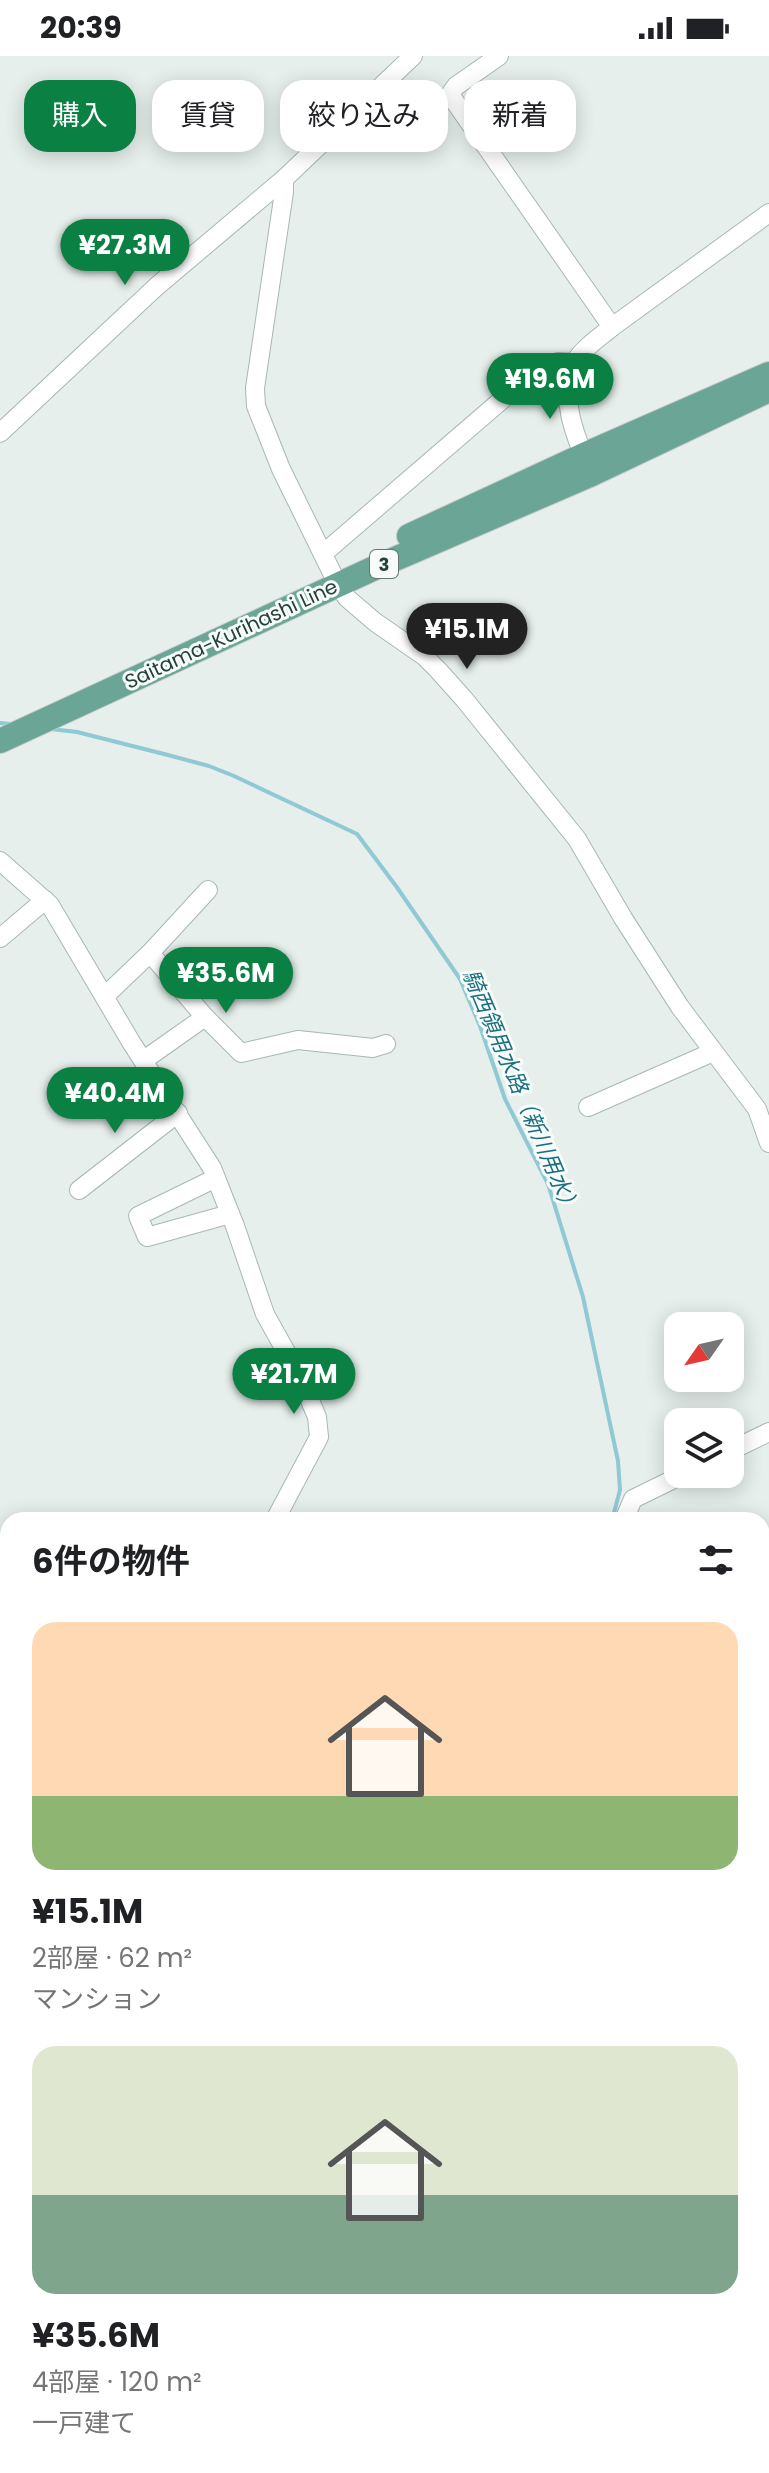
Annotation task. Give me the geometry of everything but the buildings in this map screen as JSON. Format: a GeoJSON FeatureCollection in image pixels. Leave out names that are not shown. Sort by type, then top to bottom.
{"type":"FeatureCollection","features":[{"type":"Feature","properties":{"kind":"main road","name":"Saitama-Kurihashi Line"},"geometry":{"type":"LineString","coordinates":[[588,464],[769,374]]}},
{"type":"Feature","properties":{"kind":"main road","name":"Saitama-Kurihashi Line"},"geometry":{"type":"LineString","coordinates":[[0,724],[332,570],[769,390]]}},
{"type":"Feature","properties":{"kind":"main road","name":"Saitama-Kurihashi Line"},"geometry":{"type":"LineString","coordinates":[[0,741],[332,570]]}},
{"type":"Feature","properties":{"kind":"street"},"geometry":{"type":"LineString","coordinates":[[0,433],[157,286],[284,179],[413,56]]}},
{"type":"Feature","properties":{"kind":"street"},"geometry":{"type":"LineString","coordinates":[[499,56],[456,86],[451,93],[453,99],[612,327]]}},
{"type":"Feature","properties":{"kind":"street"},"geometry":{"type":"LineString","coordinates":[[284,179],[255,388],[256,406],[281,469],[332,570],[354,605],[424,656],[438,670],[577,839],[680,1007],[757,1109],[769,1143]]}},
{"type":"Feature","properties":{"kind":"street"},"geometry":{"type":"LineString","coordinates":[[588,464],[568,405],[575,363],[612,327],[769,213]]}},
{"type":"Feature","properties":{"kind":"street"},"geometry":{"type":"LineString","coordinates":[[332,570],[526,379],[558,362],[575,363]]}},
{"type":"Feature","properties":{"kind":"street"},"geometry":{"type":"LineString","coordinates":[[0,861],[50,905],[216,1178],[265,1314],[300,1377],[317,1417],[319,1437],[279,1512]]}},
{"type":"Feature","properties":{"kind":"street"},"geometry":{"type":"LineString","coordinates":[[105,996],[208,890]]}},
{"type":"Feature","properties":{"kind":"street"},"geometry":{"type":"LineString","coordinates":[[0,938],[45,900]]}},
{"type":"Feature","properties":{"kind":"street"},"geometry":{"type":"LineString","coordinates":[[150,953],[241,1053],[298,1040],[373,1048],[386,1044]]}},
{"type":"Feature","properties":{"kind":"street"},"geometry":{"type":"LineString","coordinates":[[144,1060],[205,1017]]}},
{"type":"Feature","properties":{"kind":"street"},"geometry":{"type":"LineString","coordinates":[[588,1107],[713,1052]]}},
{"type":"Feature","properties":{"kind":"street"},"geometry":{"type":"LineString","coordinates":[[79,1190],[178,1113]]}},
{"type":"Feature","properties":{"kind":"street"},"geometry":{"type":"LineString","coordinates":[[216,1178],[138,1216],[147,1237],[230,1214]]}},
{"type":"Feature","properties":{"kind":"street"},"geometry":{"type":"LineString","coordinates":[[744,1444],[769,1432]]}},
{"type":"Feature","properties":{"kind":"street"},"geometry":{"type":"LineString","coordinates":[[627,1512],[633,1499],[664,1484]]}},
{"type":"Feature","properties":{"kind":"waterway","name":"騎西領用水路（新川用水）"},"geometry":{"type":"LineString","coordinates":[[0,723],[10,724]]}},
{"type":"Feature","properties":{"kind":"waterway","name":"騎西領用水路（新川用水）"},"geometry":{"type":"LineString","coordinates":[[51,729],[77,732],[164,754],[234,776],[357,834],[396,886],[460,979],[505,1099],[548,1184],[583,1297],[618,1461],[620,1490],[614,1512]]}}]}
